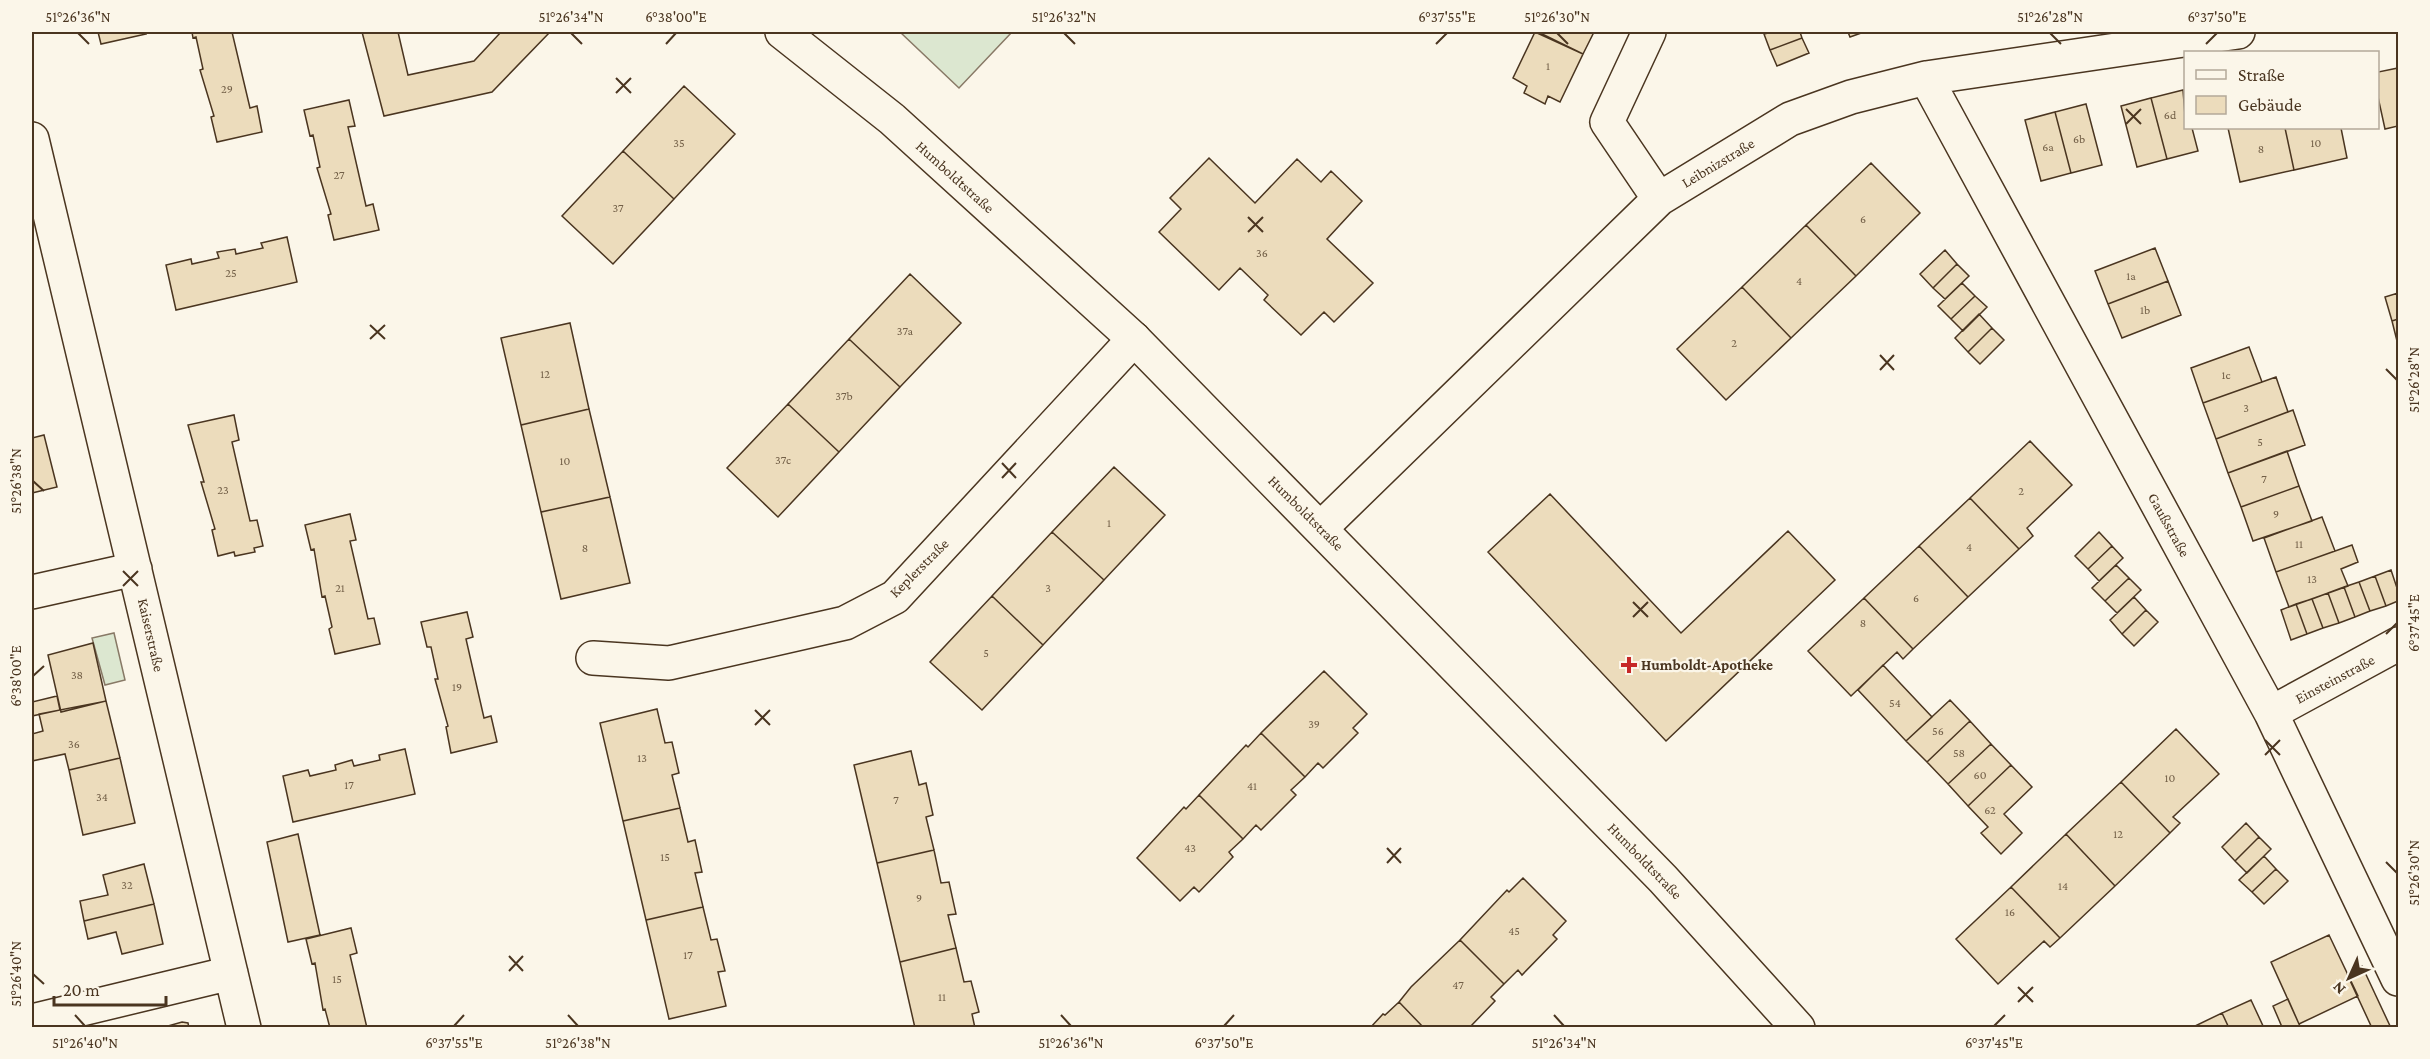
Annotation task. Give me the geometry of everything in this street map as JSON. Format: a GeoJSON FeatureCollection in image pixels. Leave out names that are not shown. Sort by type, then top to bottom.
{"type":"FeatureCollection","features":[{"type":"Feature","properties":{"kind":"street","name":"Humboldtstraße"},"geometry":{"type":"LineString","coordinates":[[782,32],[891,119],[1134,339],[1663,879],[1798,1028]]}},
{"type":"Feature","properties":{"kind":"street"},"geometry":{"type":"LineString","coordinates":[[1649,32],[1607,122],[1659,199]]}},
{"type":"Feature","properties":{"kind":"street","name":"Leibnizstraße"},"geometry":{"type":"LineString","coordinates":[[1321,528],[1659,199],[1790,119],[1851,97],[1926,78],[2238,32]]}},
{"type":"Feature","properties":{"kind":"street","name":"Gaußstraße"},"geometry":{"type":"LineString","coordinates":[[1926,78],[2271,713],[2398,979]]}},
{"type":"Feature","properties":{"kind":"street","name":"Kaiserstraße"},"geometry":{"type":"LineString","coordinates":[[32,139],[244,1028]]}},
{"type":"Feature","properties":{"kind":"street","name":"Keplerstraße"},"geometry":{"type":"LineString","coordinates":[[593,658],[669,663],[845,623],[895,597],[1134,339]]}},
{"type":"Feature","properties":{"kind":"street"},"geometry":{"type":"LineString","coordinates":[[32,592],[135,569]]}},
{"type":"Feature","properties":{"kind":"street","name":"Einsteinstraße"},"geometry":{"type":"LineString","coordinates":[[2271,713],[2398,644]]}},
{"type":"Feature","properties":{"kind":"street"},"geometry":{"type":"LineString","coordinates":[[32,1021],[231,973]]}},
{"type":"Feature","properties":{"kind":"green space"},"geometry":{"type":"Polygon","coordinates":[[[900,32],[1012,32],[959,88],[900,32]]]}},
{"type":"Feature","properties":{"kind":"green space"},"geometry":{"type":"Polygon","coordinates":[[[114,633],[125,680],[105,685],[92,638],[114,633]]]}},
{"type":"Feature","properties":{"kind":"building"},"geometry":{"type":"Polygon","coordinates":[[[98,32],[145,32],[146,34],[101,44],[98,32]]]}},
{"type":"Feature","properties":{"kind":"building"},"geometry":{"type":"Polygon","coordinates":[[[192,32],[232,32],[250,108],[257,106],[262,132],[217,142],[211,117],[214,116],[200,70],[203,69],[196,37],[193,38],[192,32]]]}},
{"type":"Feature","properties":{"kind":"building"},"geometry":{"type":"Polygon","coordinates":[[[362,32],[398,32],[408,75],[474,61],[501,32],[550,32],[492,92],[384,116],[362,32]]]}},
{"type":"Feature","properties":{"kind":"building"},"geometry":{"type":"Polygon","coordinates":[[[1535,32],[1583,54],[1560,102],[1548,96],[1545,104],[1524,93],[1527,86],[1513,78],[1535,32]]]}},
{"type":"Feature","properties":{"kind":"building"},"geometry":{"type":"Polygon","coordinates":[[[1538,32],[1594,32],[1583,54],[1538,32]]]}},
{"type":"Feature","properties":{"kind":"building"},"geometry":{"type":"Polygon","coordinates":[[[1800,32],[1802,38],[1770,50],[1764,34],[1800,32]]]}},
{"type":"Feature","properties":{"kind":"building"},"geometry":{"type":"Polygon","coordinates":[[[1848,32],[1864,32],[1850,37],[1848,32]]]}},
{"type":"Feature","properties":{"kind":"building"},"geometry":{"type":"Polygon","coordinates":[[[1802,38],[1809,53],[1777,66],[1770,50],[1802,38]]]}},
{"type":"Feature","properties":{"kind":"building"},"geometry":{"type":"Polygon","coordinates":[[[2398,68],[2398,126],[2385,129],[2379,102],[2379,72],[2398,68]]]}},
{"type":"Feature","properties":{"kind":"building"},"geometry":{"type":"Polygon","coordinates":[[[684,86],[735,134],[674,199],[623,151],[684,86]]]}},
{"type":"Feature","properties":{"kind":"building"},"geometry":{"type":"Polygon","coordinates":[[[2183,90],[2184,129],[2192,129],[2198,151],[2167,159],[2151,98],[2183,90]]]}},
{"type":"Feature","properties":{"kind":"building"},"geometry":{"type":"Polygon","coordinates":[[[2151,98],[2167,159],[2137,167],[2121,106],[2151,98]]]}},
{"type":"Feature","properties":{"kind":"building"},"geometry":{"type":"Polygon","coordinates":[[[349,100],[355,126],[348,127],[366,206],[373,204],[379,230],[334,240],[328,215],[331,214],[317,168],[320,167],[313,135],[310,136],[304,110],[349,100]]]}},
{"type":"Feature","properties":{"kind":"building"},"geometry":{"type":"Polygon","coordinates":[[[2086,104],[2102,165],[2071,173],[2055,112],[2086,104]]]}},
{"type":"Feature","properties":{"kind":"building"},"geometry":{"type":"Polygon","coordinates":[[[2055,112],[2071,173],[2041,181],[2025,120],[2055,112]]]}},
{"type":"Feature","properties":{"kind":"building"},"geometry":{"type":"Polygon","coordinates":[[[2228,129],[2285,129],[2294,170],[2240,182],[2228,129]]]}},
{"type":"Feature","properties":{"kind":"building"},"geometry":{"type":"Polygon","coordinates":[[[2285,129],[2341,129],[2347,158],[2294,170],[2285,129]]]}},
{"type":"Feature","properties":{"kind":"building"},"geometry":{"type":"Polygon","coordinates":[[[623,151],[674,199],[613,264],[562,216],[623,151]]]}},
{"type":"Feature","properties":{"kind":"building"},"geometry":{"type":"Polygon","coordinates":[[[1209,158],[1255,203],[1297,159],[1321,182],[1331,171],[1362,201],[1327,239],[1373,283],[1334,322],[1324,312],[1301,335],[1264,300],[1268,295],[1240,268],[1219,290],[1159,232],[1181,209],[1170,198],[1209,158]]]}},
{"type":"Feature","properties":{"kind":"building"},"geometry":{"type":"Polygon","coordinates":[[[1871,163],[1920,213],[1856,276],[1806,225],[1871,163]]]}},
{"type":"Feature","properties":{"kind":"building"},"geometry":{"type":"Polygon","coordinates":[[[1806,225],[1856,276],[1791,338],[1742,287],[1806,225]]]}},
{"type":"Feature","properties":{"kind":"building"},"geometry":{"type":"Polygon","coordinates":[[[287,237],[297,282],[176,310],[166,265],[191,259],[192,264],[219,258],[217,252],[235,249],[236,254],[263,248],[261,243],[287,237]]]}},
{"type":"Feature","properties":{"kind":"building"},"geometry":{"type":"Polygon","coordinates":[[[2155,248],[2168,281],[2108,304],[2095,271],[2155,248]]]}},
{"type":"Feature","properties":{"kind":"building"},"geometry":{"type":"Polygon","coordinates":[[[1945,250],[1957,264],[1933,288],[1920,274],[1945,250]]]}},
{"type":"Feature","properties":{"kind":"building"},"geometry":{"type":"Polygon","coordinates":[[[1957,264],[1969,276],[1945,299],[1933,288],[1957,264]]]}},
{"type":"Feature","properties":{"kind":"building"},"geometry":{"type":"Polygon","coordinates":[[[910,274],[961,323],[900,387],[849,339],[910,274]]]}},
{"type":"Feature","properties":{"kind":"building"},"geometry":{"type":"Polygon","coordinates":[[[2168,281],[2181,315],[2122,338],[2108,304],[2168,281]]]}},
{"type":"Feature","properties":{"kind":"building"},"geometry":{"type":"Polygon","coordinates":[[[1962,283],[1975,296],[1951,319],[1938,306],[1962,283]]]}},
{"type":"Feature","properties":{"kind":"building"},"geometry":{"type":"Polygon","coordinates":[[[1742,287],[1791,338],[1726,400],[1677,349],[1742,287]]]}},
{"type":"Feature","properties":{"kind":"building"},"geometry":{"type":"Polygon","coordinates":[[[2398,293],[2398,319],[2392,321],[2385,297],[2398,293]]]}},
{"type":"Feature","properties":{"kind":"building"},"geometry":{"type":"Polygon","coordinates":[[[1975,296],[1987,307],[1963,331],[1951,319],[1975,296]]]}},
{"type":"Feature","properties":{"kind":"building"},"geometry":{"type":"Polygon","coordinates":[[[1979,314],[1992,328],[1968,352],[1955,338],[1979,314]]]}},
{"type":"Feature","properties":{"kind":"building"},"geometry":{"type":"Polygon","coordinates":[[[2398,319],[2398,345],[2392,321],[2398,319]]]}},
{"type":"Feature","properties":{"kind":"building"},"geometry":{"type":"Polygon","coordinates":[[[570,323],[589,409],[521,425],[501,338],[570,323]]]}},
{"type":"Feature","properties":{"kind":"building"},"geometry":{"type":"Polygon","coordinates":[[[1992,328],[2004,340],[1980,364],[1968,352],[1992,328]]]}},
{"type":"Feature","properties":{"kind":"building"},"geometry":{"type":"Polygon","coordinates":[[[849,339],[900,387],[839,452],[788,404],[849,339]]]}},
{"type":"Feature","properties":{"kind":"building"},"geometry":{"type":"Polygon","coordinates":[[[2249,347],[2262,382],[2203,403],[2191,368],[2249,347]]]}},
{"type":"Feature","properties":{"kind":"building"},"geometry":{"type":"Polygon","coordinates":[[[2276,377],[2288,412],[2216,439],[2203,403],[2276,377]]]}},
{"type":"Feature","properties":{"kind":"building"},"geometry":{"type":"Polygon","coordinates":[[[788,404],[839,452],[778,517],[727,468],[788,404]]]}},
{"type":"Feature","properties":{"kind":"building"},"geometry":{"type":"Polygon","coordinates":[[[589,409],[610,497],[541,512],[521,425],[589,409]]]}},
{"type":"Feature","properties":{"kind":"building"},"geometry":{"type":"Polygon","coordinates":[[[2293,410],[2305,445],[2228,473],[2216,439],[2293,410]]]}},
{"type":"Feature","properties":{"kind":"building"},"geometry":{"type":"Polygon","coordinates":[[[234,415],[239,440],[232,442],[250,521],[257,520],[263,546],[254,548],[255,552],[235,556],[234,552],[218,556],[212,530],[215,529],[188,425],[234,415]]]}},
{"type":"Feature","properties":{"kind":"building"},"geometry":{"type":"Polygon","coordinates":[[[44,435],[57,487],[32,493],[32,438],[44,435]]]}},
{"type":"Feature","properties":{"kind":"building"},"geometry":{"type":"Polygon","coordinates":[[[2030,441],[2072,485],[2027,528],[2033,536],[2019,549],[1970,498],[2030,441]]]}},
{"type":"Feature","properties":{"kind":"building"},"geometry":{"type":"Polygon","coordinates":[[[2287,451],[2299,486],[2241,507],[2228,473],[2287,451]]]}},
{"type":"Feature","properties":{"kind":"building"},"geometry":{"type":"Polygon","coordinates":[[[1114,467],[1165,515],[1104,580],[1052,532],[1114,467]]]}},
{"type":"Feature","properties":{"kind":"building"},"geometry":{"type":"Polygon","coordinates":[[[2299,486],[2312,521],[2253,541],[2241,507],[2299,486]]]}},
{"type":"Feature","properties":{"kind":"building"},"geometry":{"type":"Polygon","coordinates":[[[1550,494],[1681,633],[1788,531],[1835,580],[1666,741],[1488,552],[1550,494]]]}},
{"type":"Feature","properties":{"kind":"building"},"geometry":{"type":"Polygon","coordinates":[[[610,497],[630,583],[561,599],[541,512],[610,497]]]}},
{"type":"Feature","properties":{"kind":"building"},"geometry":{"type":"Polygon","coordinates":[[[1970,498],[2019,549],[1968,597],[1919,546],[1970,498]]]}},
{"type":"Feature","properties":{"kind":"building"},"geometry":{"type":"Polygon","coordinates":[[[350,514],[356,540],[350,541],[368,619],[374,618],[380,644],[335,654],[325,596],[322,597],[314,549],[311,550],[305,525],[350,514]]]}},
{"type":"Feature","properties":{"kind":"building"},"geometry":{"type":"Polygon","coordinates":[[[2322,517],[2335,551],[2276,572],[2264,538],[2322,517]]]}},
{"type":"Feature","properties":{"kind":"building"},"geometry":{"type":"Polygon","coordinates":[[[1052,532],[1104,580],[1043,645],[992,596],[1052,532]]]}},
{"type":"Feature","properties":{"kind":"building"},"geometry":{"type":"Polygon","coordinates":[[[2099,532],[2112,546],[2088,569],[2075,556],[2099,532]]]}},
{"type":"Feature","properties":{"kind":"building"},"geometry":{"type":"Polygon","coordinates":[[[2352,545],[2358,562],[2341,569],[2348,586],[2289,607],[2276,572],[2352,545]]]}},
{"type":"Feature","properties":{"kind":"building"},"geometry":{"type":"Polygon","coordinates":[[[1919,546],[1968,597],[1913,649],[1864,598],[1919,546]]]}},
{"type":"Feature","properties":{"kind":"building"},"geometry":{"type":"Polygon","coordinates":[[[2112,546],[2123,558],[2099,581],[2088,569],[2112,546]]]}},
{"type":"Feature","properties":{"kind":"building"},"geometry":{"type":"Polygon","coordinates":[[[2116,565],[2129,578],[2105,601],[2092,588],[2116,565]]]}},
{"type":"Feature","properties":{"kind":"building"},"geometry":{"type":"Polygon","coordinates":[[[2391,570],[2398,591],[2398,601],[2386,606],[2375,576],[2391,570]]]}},
{"type":"Feature","properties":{"kind":"building"},"geometry":{"type":"Polygon","coordinates":[[[2375,576],[2386,606],[2370,611],[2359,582],[2375,576]]]}},
{"type":"Feature","properties":{"kind":"building"},"geometry":{"type":"Polygon","coordinates":[[[2129,578],[2141,590],[2117,613],[2105,601],[2129,578]]]}},
{"type":"Feature","properties":{"kind":"building"},"geometry":{"type":"Polygon","coordinates":[[[2359,582],[2370,611],[2355,617],[2344,587],[2359,582]]]}},
{"type":"Feature","properties":{"kind":"building"},"geometry":{"type":"Polygon","coordinates":[[[2344,587],[2355,617],[2339,623],[2328,593],[2344,587]]]}},
{"type":"Feature","properties":{"kind":"building"},"geometry":{"type":"Polygon","coordinates":[[[2328,593],[2339,623],[2323,628],[2312,599],[2328,593]]]}},
{"type":"Feature","properties":{"kind":"building"},"geometry":{"type":"Polygon","coordinates":[[[992,596],[1043,645],[982,710],[930,662],[992,596]]]}},
{"type":"Feature","properties":{"kind":"building"},"geometry":{"type":"Polygon","coordinates":[[[2134,597],[2146,610],[2122,634],[2110,620],[2134,597]]]}},
{"type":"Feature","properties":{"kind":"building"},"geometry":{"type":"Polygon","coordinates":[[[1864,598],[1913,649],[1903,659],[1897,652],[1851,696],[1808,651],[1864,598]]]}},
{"type":"Feature","properties":{"kind":"building"},"geometry":{"type":"Polygon","coordinates":[[[2312,599],[2323,628],[2307,634],[2296,604],[2312,599]]]}},
{"type":"Feature","properties":{"kind":"building"},"geometry":{"type":"Polygon","coordinates":[[[2296,604],[2307,634],[2291,640],[2281,610],[2296,604]]]}},
{"type":"Feature","properties":{"kind":"building"},"geometry":{"type":"Polygon","coordinates":[[[2146,610],[2158,622],[2134,646],[2122,634],[2146,610]]]}},
{"type":"Feature","properties":{"kind":"building"},"geometry":{"type":"Polygon","coordinates":[[[467,612],[473,637],[466,639],[484,718],[491,716],[497,742],[451,753],[446,727],[448,726],[435,679],[438,679],[431,647],[427,647],[421,622],[467,612]]]}},
{"type":"Feature","properties":{"kind":"building"},"geometry":{"type":"Polygon","coordinates":[[[93,643],[106,701],[61,712],[48,655],[93,643]]]}},
{"type":"Feature","properties":{"kind":"building"},"geometry":{"type":"Polygon","coordinates":[[[1883,665],[1932,717],[1906,741],[1858,690],[1883,665]]]}},
{"type":"Feature","properties":{"kind":"building"},"geometry":{"type":"Polygon","coordinates":[[[1324,671],[1367,714],[1353,728],[1358,733],[1323,768],[1318,763],[1305,777],[1261,733],[1324,671]]]}},
{"type":"Feature","properties":{"kind":"building"},"geometry":{"type":"Polygon","coordinates":[[[57,696],[60,710],[32,716],[32,702],[57,696]]]}},
{"type":"Feature","properties":{"kind":"building"},"geometry":{"type":"Polygon","coordinates":[[[1950,700],[1970,721],[1927,762],[1906,741],[1950,700]]]}},
{"type":"Feature","properties":{"kind":"building"},"geometry":{"type":"Polygon","coordinates":[[[106,701],[120,758],[69,770],[65,754],[32,761],[32,734],[43,731],[39,714],[106,701]]]}},
{"type":"Feature","properties":{"kind":"building"},"geometry":{"type":"Polygon","coordinates":[[[657,709],[665,743],[672,742],[679,773],[672,775],[680,808],[623,821],[600,723],[657,709]]]}},
{"type":"Feature","properties":{"kind":"building"},"geometry":{"type":"Polygon","coordinates":[[[1970,721],[1991,744],[1948,784],[1927,762],[1970,721]]]}},
{"type":"Feature","properties":{"kind":"building"},"geometry":{"type":"Polygon","coordinates":[[[2176,729],[2219,774],[2173,817],[2180,823],[2170,833],[2121,782],[2176,729]]]}},
{"type":"Feature","properties":{"kind":"building"},"geometry":{"type":"Polygon","coordinates":[[[1261,733],[1305,777],[1291,790],[1296,795],[1261,830],[1256,825],[1243,839],[1199,795],[1246,745],[1248,747],[1261,733]]]}},
{"type":"Feature","properties":{"kind":"building"},"geometry":{"type":"Polygon","coordinates":[[[1991,744],[2011,765],[1968,806],[1948,784],[1991,744]]]}},
{"type":"Feature","properties":{"kind":"building"},"geometry":{"type":"Polygon","coordinates":[[[405,749],[415,794],[293,822],[283,776],[308,770],[310,776],[336,770],[335,765],[352,760],[354,766],[380,760],[379,755],[405,749]]]}},
{"type":"Feature","properties":{"kind":"building"},"geometry":{"type":"Polygon","coordinates":[[[911,751],[919,785],[926,783],[933,815],[926,817],[934,850],[877,863],[854,765],[911,751]]]}},
{"type":"Feature","properties":{"kind":"building"},"geometry":{"type":"Polygon","coordinates":[[[120,758],[135,823],[83,835],[69,770],[120,758]]]}},
{"type":"Feature","properties":{"kind":"building"},"geometry":{"type":"Polygon","coordinates":[[[2011,765],[2032,787],[2004,814],[2022,833],[2001,854],[1981,833],[1988,827],[1968,806],[2011,765]]]}},
{"type":"Feature","properties":{"kind":"building"},"geometry":{"type":"Polygon","coordinates":[[[2121,782],[2170,833],[2115,886],[2066,834],[2121,782]]]}},
{"type":"Feature","properties":{"kind":"building"},"geometry":{"type":"Polygon","coordinates":[[[1199,795],[1243,839],[1229,852],[1233,857],[1199,892],[1194,887],[1180,901],[1137,858],[1184,807],[1186,809],[1199,795]]]}},
{"type":"Feature","properties":{"kind":"building"},"geometry":{"type":"Polygon","coordinates":[[[680,808],[688,842],[695,840],[702,872],[695,873],[703,907],[646,920],[623,821],[680,808]]]}},
{"type":"Feature","properties":{"kind":"building"},"geometry":{"type":"Polygon","coordinates":[[[2246,823],[2259,837],[2235,861],[2222,847],[2246,823]]]}},
{"type":"Feature","properties":{"kind":"building"},"geometry":{"type":"Polygon","coordinates":[[[298,834],[320,935],[288,942],[267,842],[298,834]]]}},
{"type":"Feature","properties":{"kind":"building"},"geometry":{"type":"Polygon","coordinates":[[[2066,834],[2115,886],[2060,938],[2011,887],[2066,834]]]}},
{"type":"Feature","properties":{"kind":"building"},"geometry":{"type":"Polygon","coordinates":[[[2259,837],[2271,849],[2247,873],[2235,861],[2259,837]]]}},
{"type":"Feature","properties":{"kind":"building"},"geometry":{"type":"Polygon","coordinates":[[[934,850],[941,883],[949,882],[956,914],[948,915],[956,948],[900,962],[877,863],[934,850]]]}},
{"type":"Feature","properties":{"kind":"building"},"geometry":{"type":"Polygon","coordinates":[[[2264,856],[2276,869],[2252,892],[2239,880],[2264,856]]]}},
{"type":"Feature","properties":{"kind":"building"},"geometry":{"type":"Polygon","coordinates":[[[144,864],[154,904],[84,921],[80,901],[108,895],[103,875],[144,864]]]}},
{"type":"Feature","properties":{"kind":"building"},"geometry":{"type":"Polygon","coordinates":[[[2276,869],[2288,881],[2264,904],[2252,892],[2276,869]]]}},
{"type":"Feature","properties":{"kind":"building"},"geometry":{"type":"Polygon","coordinates":[[[1523,878],[1566,921],[1553,935],[1557,939],[1522,975],[1518,970],[1504,984],[1460,940],[1507,890],[1509,892],[1523,878]]]}},
{"type":"Feature","properties":{"kind":"building"},"geometry":{"type":"Polygon","coordinates":[[[2011,887],[2060,938],[2050,947],[2044,941],[1998,984],[1956,939],[2011,887]]]}},
{"type":"Feature","properties":{"kind":"building"},"geometry":{"type":"Polygon","coordinates":[[[154,904],[163,944],[122,954],[116,932],[88,939],[84,921],[154,904]]]}},
{"type":"Feature","properties":{"kind":"building"},"geometry":{"type":"Polygon","coordinates":[[[703,907],[711,940],[717,939],[725,971],[718,972],[726,1006],[669,1019],[646,920],[703,907]]]}},
{"type":"Feature","properties":{"kind":"building"},"geometry":{"type":"Polygon","coordinates":[[[351,928],[357,953],[350,955],[367,1028],[330,1028],[325,1009],[323,1010],[315,963],[312,964],[306,939],[351,928]]]}},
{"type":"Feature","properties":{"kind":"building"},"geometry":{"type":"Polygon","coordinates":[[[2329,935],[2358,996],[2299,1024],[2271,962],[2329,935]]]}},
{"type":"Feature","properties":{"kind":"building"},"geometry":{"type":"Polygon","coordinates":[[[1460,940],[1504,984],[1491,997],[1495,1001],[1469,1028],[1424,1028],[1399,1002],[1411,987],[1460,940]]]}},
{"type":"Feature","properties":{"kind":"building"},"geometry":{"type":"Polygon","coordinates":[[[956,948],[964,982],[971,981],[979,1012],[972,1014],[975,1028],[915,1028],[900,962],[956,948]]]}},
{"type":"Feature","properties":{"kind":"building"},"geometry":{"type":"Polygon","coordinates":[[[2362,966],[2391,1028],[2372,1028],[2347,974],[2362,966]]]}},
{"type":"Feature","properties":{"kind":"building"},"geometry":{"type":"Polygon","coordinates":[[[2288,999],[2301,1028],[2282,1027],[2273,1006],[2288,999]]]}},
{"type":"Feature","properties":{"kind":"building"},"geometry":{"type":"Polygon","coordinates":[[[2251,1000],[2264,1028],[2229,1028],[2222,1013],[2251,1000]]]}},
{"type":"Feature","properties":{"kind":"building"},"geometry":{"type":"Polygon","coordinates":[[[1399,1002],[1424,1028],[1370,1028],[1383,1014],[1385,1015],[1399,1002]]]}},
{"type":"Feature","properties":{"kind":"building"},"geometry":{"type":"Polygon","coordinates":[[[2222,1013],[2229,1028],[2193,1028],[2193,1027],[2222,1013]]]}},
{"type":"Feature","properties":{"kind":"building"},"geometry":{"type":"Polygon","coordinates":[[[182,1022],[188,1023],[189,1028],[161,1028],[182,1022]]]}},
{"type":"Feature","properties":{"kind":"place","name":"Humboldt-Apotheke"},"geometry":{"type":"Point","coordinates":[1629,665]}}]}
